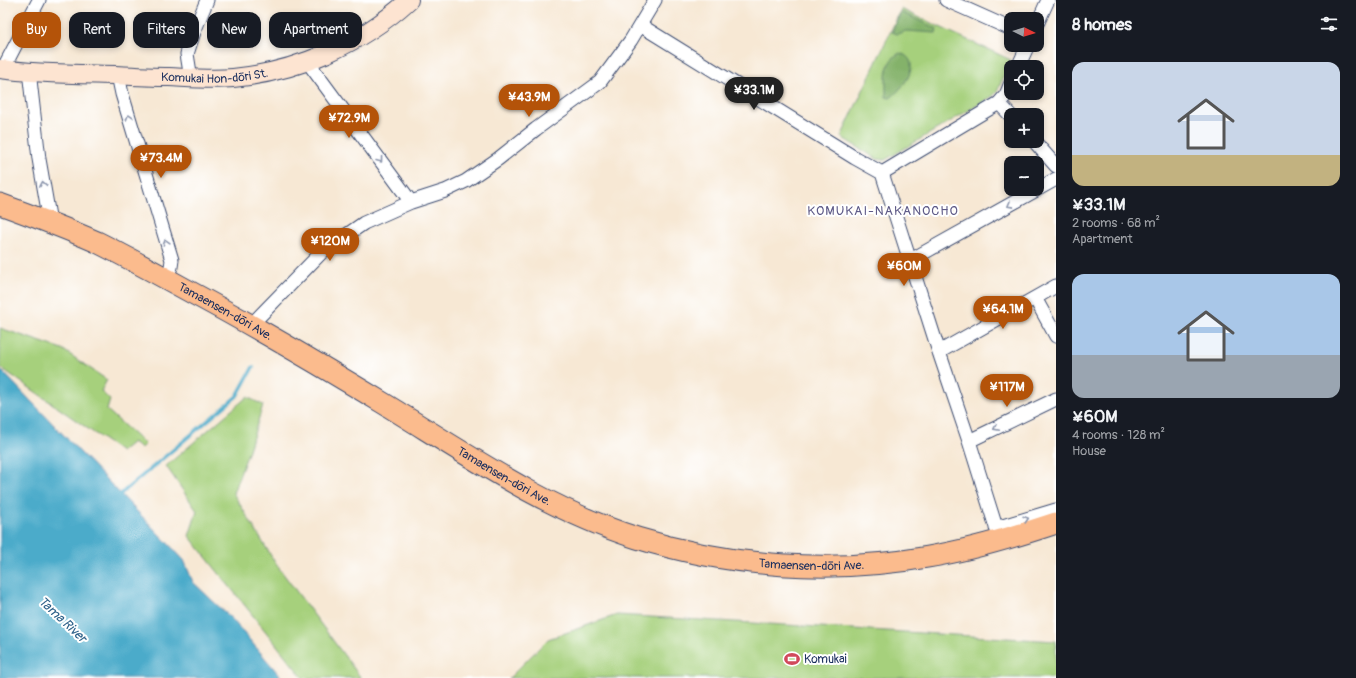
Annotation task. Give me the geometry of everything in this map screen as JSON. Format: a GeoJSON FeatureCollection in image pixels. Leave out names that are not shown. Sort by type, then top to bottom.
{"type":"FeatureCollection","features":[{"type":"Feature","properties":{"kind":"main road","name":"Tamaensen-dōri Ave."},"geometry":{"type":"LineString","coordinates":[[0,204],[50,222],[98,243],[251,325],[533,493],[597,523],[657,544],[709,556],[786,565],[828,566],[880,564],[925,558],[962,550],[998,534],[1056,523]]}},
{"type":"Feature","properties":{"kind":"street"},"geometry":{"type":"LineString","coordinates":[[2,69],[39,0]]}},
{"type":"Feature","properties":{"kind":"street"},"geometry":{"type":"LineString","coordinates":[[190,79],[187,54],[207,0]]}},
{"type":"Feature","properties":{"kind":"street","name":"Komukai Hon-dōri St."},"geometry":{"type":"LineString","coordinates":[[2,69],[190,79],[233,78],[261,74],[307,61],[343,46],[362,36],[394,14],[409,0]]}},
{"type":"Feature","properties":{"kind":"street"},"geometry":{"type":"LineString","coordinates":[[251,325],[322,252],[364,223],[411,202],[445,192],[466,181],[498,159],[600,82],[631,40],[655,0]]}},
{"type":"Feature","properties":{"kind":"street"},"geometry":{"type":"LineString","coordinates":[[946,0],[1004,26]]}},
{"type":"Feature","properties":{"kind":"street"},"geometry":{"type":"LineString","coordinates":[[1042,12],[1048,0]]}},
{"type":"Feature","properties":{"kind":"street"},"geometry":{"type":"LineString","coordinates":[[640,25],[813,133],[882,173],[909,261],[969,441],[998,534],[1056,510]]}},
{"type":"Feature","properties":{"kind":"street"},"geometry":{"type":"LineString","coordinates":[[307,61],[411,202]]}},
{"type":"Feature","properties":{"kind":"street"},"geometry":{"type":"LineString","coordinates":[[29,71],[39,159],[50,222]]}},
{"type":"Feature","properties":{"kind":"street"},"geometry":{"type":"LineString","coordinates":[[118,75],[119,85],[172,260],[172,267],[166,279]]}},
{"type":"Feature","properties":{"kind":"street"},"geometry":{"type":"LineString","coordinates":[[882,173],[1000,103],[1004,97]]}},
{"type":"Feature","properties":{"kind":"street"},"geometry":{"type":"LineString","coordinates":[[1000,103],[1004,108]]}},
{"type":"Feature","properties":{"kind":"street"},"geometry":{"type":"LineString","coordinates":[[1040,148],[1056,166]]}},
{"type":"Feature","properties":{"kind":"street"},"geometry":{"type":"LineString","coordinates":[[909,261],[1056,179]]}},
{"type":"Feature","properties":{"kind":"street"},"geometry":{"type":"LineString","coordinates":[[939,352],[1056,286]]}},
{"type":"Feature","properties":{"kind":"street"},"geometry":{"type":"LineString","coordinates":[[1035,298],[1056,336]]}},
{"type":"Feature","properties":{"kind":"street"},"geometry":{"type":"LineString","coordinates":[[969,441],[1056,399]]}},
{"type":"Feature","properties":{"kind":"green space"},"geometry":{"type":"Polygon","coordinates":[[[901,9],[1011,60],[1004,60],[1004,76],[997,92],[993,96],[885,160],[877,159],[841,137],[901,9]]]}},
{"type":"Feature","properties":{"kind":"green space"},"geometry":{"type":"Polygon","coordinates":[[[901,12],[937,29],[936,33],[906,31],[897,34],[892,32],[901,12]]]}},
{"type":"Feature","properties":{"kind":"green space"},"geometry":{"type":"Polygon","coordinates":[[[900,53],[907,57],[911,62],[909,76],[895,94],[890,98],[886,97],[887,70],[891,60],[900,53]]]}},
{"type":"Feature","properties":{"kind":"green space"},"geometry":{"type":"Polygon","coordinates":[[[0,328],[62,349],[107,380],[101,391],[110,400],[107,410],[145,444],[141,448],[133,442],[121,452],[0,367],[0,328]]]}},
{"type":"Feature","properties":{"kind":"green space"},"geometry":{"type":"Polygon","coordinates":[[[247,397],[263,405],[248,453],[233,493],[276,564],[361,678],[303,678],[189,536],[197,511],[166,466],[247,397]]]}},
{"type":"Feature","properties":{"kind":"green space","name":"Komukai"},"geometry":{"type":"Polygon","coordinates":[[[617,615],[1056,641],[1056,678],[509,678],[548,639],[617,615]]]}},
{"type":"Feature","properties":{"kind":"water","name":"Tama River"},"geometry":{"type":"Polygon","coordinates":[[[0,370],[184,560],[193,582],[232,619],[282,678],[0,678],[0,370]]]}},
{"type":"Feature","properties":{"kind":"waterway"},"geometry":{"type":"LineString","coordinates":[[117,497],[237,396],[253,367]]}},
{"type":"Feature","properties":{"kind":"place","name":"Komukai"},"geometry":{"type":"Point","coordinates":[792,659]}},
{"type":"Feature","properties":{"kind":"district","name":"KOMUKAI-NAKANOCHO"},"geometry":{"type":"Point","coordinates":[883,210]}}]}
